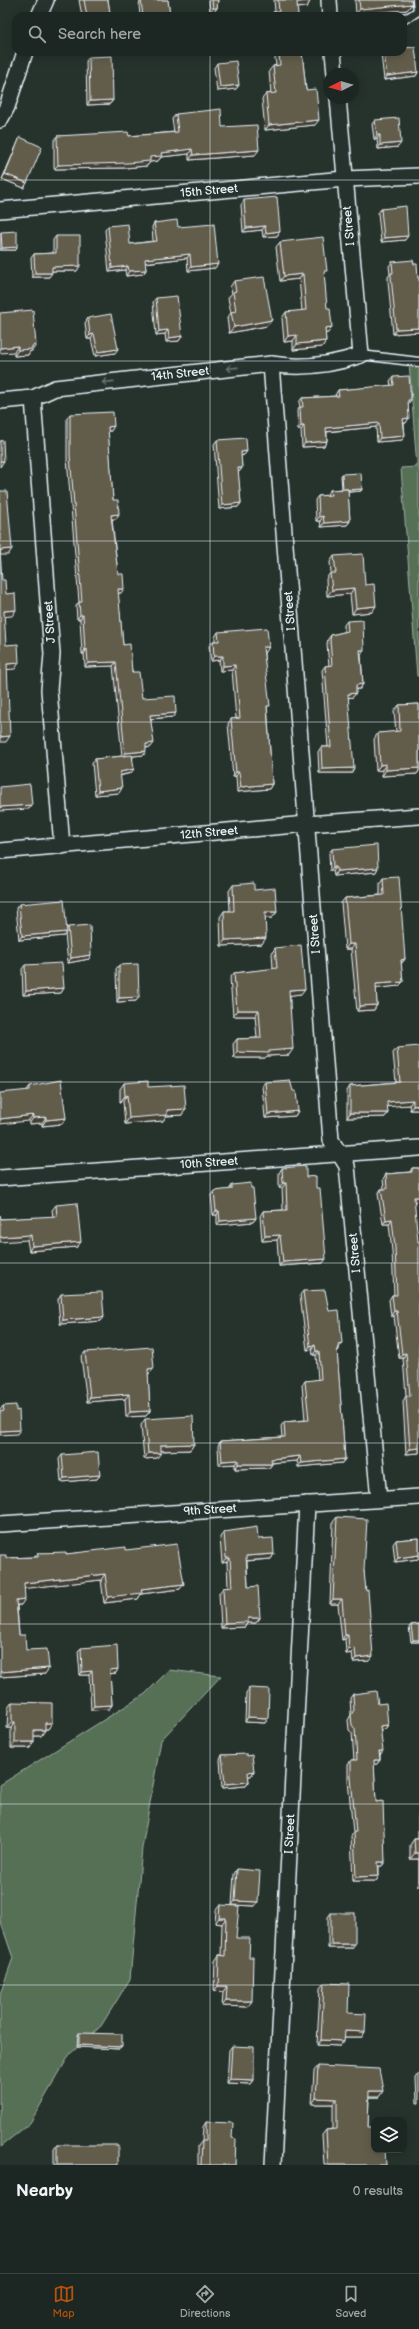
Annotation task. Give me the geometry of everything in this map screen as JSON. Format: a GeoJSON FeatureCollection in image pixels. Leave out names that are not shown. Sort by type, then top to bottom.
{"type":"FeatureCollection","features":[{"type":"Feature","properties":{"kind":"street"},"geometry":{"type":"LineString","coordinates":[[40,12],[46,0]]}},
{"type":"Feature","properties":{"kind":"street"},"geometry":{"type":"LineString","coordinates":[[329,0],[330,12]]}},
{"type":"Feature","properties":{"kind":"street"},"geometry":{"type":"LineString","coordinates":[[0,120],[7,107],[24,56]]}},
{"type":"Feature","properties":{"kind":"street"},"geometry":{"type":"LineString","coordinates":[[334,56],[335,68]]}},
{"type":"Feature","properties":{"kind":"street","name":"I Street"},"geometry":{"type":"LineString","coordinates":[[339,104],[361,355]]}},
{"type":"Feature","properties":{"kind":"street","name":"15th Street"},"geometry":{"type":"LineString","coordinates":[[0,210],[345,179],[419,176]]}},
{"type":"Feature","properties":{"kind":"street","name":"14th Street"},"geometry":{"type":"LineString","coordinates":[[0,401],[33,398],[55,388],[271,364],[290,367],[341,362],[361,355]]}},
{"type":"Feature","properties":{"kind":"street","name":"I Street"},"geometry":{"type":"LineString","coordinates":[[271,364],[331,1140],[347,1166],[379,1499]]}},
{"type":"Feature","properties":{"kind":"street","name":"J Street"},"geometry":{"type":"LineString","coordinates":[[33,398],[52,654],[49,690],[62,846]]}},
{"type":"Feature","properties":{"kind":"street","name":"12th Street"},"geometry":{"type":"LineString","coordinates":[[0,851],[307,824],[419,816]]}},
{"type":"Feature","properties":{"kind":"street","name":"10th Street"},"geometry":{"type":"LineString","coordinates":[[0,1178],[419,1148]]}},
{"type":"Feature","properties":{"kind":"street","name":"9th Street"},"geometry":{"type":"LineString","coordinates":[[0,1524],[419,1496]]}},
{"type":"Feature","properties":{"kind":"street","name":"I Street"},"geometry":{"type":"LineString","coordinates":[[272,2165],[307,1504]]}},
{"type":"Feature","properties":{"kind":"lane"},"geometry":{"type":"LineString","coordinates":[[407,17],[418,11],[417,0]]}},
{"type":"Feature","properties":{"kind":"lane"},"geometry":{"type":"LineString","coordinates":[[361,355],[419,362]]}},
{"type":"Feature","properties":{"kind":"green space"},"geometry":{"type":"Polygon","coordinates":[[[419,360],[419,676],[417,676],[401,468],[417,467],[409,361],[419,360]]]}},
{"type":"Feature","properties":{"kind":"green space"},"geometry":{"type":"Polygon","coordinates":[[[169,1670],[221,1676],[161,1740],[142,1848],[130,1979],[101,2026],[70,2054],[30,2123],[0,2147],[0,1994],[13,1958],[0,1920],[0,1785],[145,1694],[169,1670]]]}},
{"type":"Feature","properties":{"kind":"building"},"geometry":{"type":"Polygon","coordinates":[[[84,0],[108,0],[110,12],[86,12],[84,0]]]}},
{"type":"Feature","properties":{"kind":"building"},"geometry":{"type":"Polygon","coordinates":[[[168,0],[170,12],[142,12],[141,1],[168,0]]]}},
{"type":"Feature","properties":{"kind":"building"},"geometry":{"type":"Polygon","coordinates":[[[212,0],[218,0],[217,8],[213,8],[212,0]]]}},
{"type":"Feature","properties":{"kind":"building"},"geometry":{"type":"Polygon","coordinates":[[[278,0],[310,0],[297,2],[298,12],[279,12],[278,0]]]}},
{"type":"Feature","properties":{"kind":"building"},"geometry":{"type":"Polygon","coordinates":[[[359,0],[411,0],[412,4],[360,9],[359,0]]]}},
{"type":"Feature","properties":{"kind":"building"},"geometry":{"type":"Polygon","coordinates":[[[415,47],[418,72],[387,76],[384,56],[407,56],[407,48],[415,47]]]}},
{"type":"Feature","properties":{"kind":"building"},"geometry":{"type":"Polygon","coordinates":[[[112,56],[113,100],[90,101],[89,57],[112,56]]]}},
{"type":"Feature","properties":{"kind":"building"},"geometry":{"type":"Polygon","coordinates":[[[279,56],[302,56],[306,90],[316,89],[319,120],[269,125],[266,94],[276,93],[273,66],[280,65],[279,56]]]}},
{"type":"Feature","properties":{"kind":"building"},"geometry":{"type":"Polygon","coordinates":[[[236,61],[239,85],[220,87],[217,63],[236,61]]]}},
{"type":"Feature","properties":{"kind":"building"},"geometry":{"type":"Polygon","coordinates":[[[221,109],[222,127],[257,125],[259,150],[193,155],[192,149],[161,153],[162,156],[150,157],[150,161],[58,165],[57,136],[128,132],[129,136],[178,132],[176,114],[221,109]]]}},
{"type":"Feature","properties":{"kind":"building"},"geometry":{"type":"Polygon","coordinates":[[[399,118],[401,143],[380,145],[380,135],[377,135],[375,120],[399,118]]]}},
{"type":"Feature","properties":{"kind":"building"},"geometry":{"type":"Polygon","coordinates":[[[20,137],[42,147],[27,183],[5,174],[20,137]]]}},
{"type":"Feature","properties":{"kind":"building"},"geometry":{"type":"Polygon","coordinates":[[[277,197],[280,231],[266,233],[265,226],[246,228],[244,200],[277,197]]]}},
{"type":"Feature","properties":{"kind":"building"},"geometry":{"type":"Polygon","coordinates":[[[406,206],[408,236],[384,238],[381,209],[406,206]]]}},
{"type":"Feature","properties":{"kind":"building"},"geometry":{"type":"Polygon","coordinates":[[[177,220],[178,227],[214,224],[218,264],[191,267],[190,254],[145,259],[146,270],[129,271],[128,266],[112,268],[108,226],[128,224],[130,244],[157,241],[154,223],[177,220]]]}},
{"type":"Feature","properties":{"kind":"building"},"geometry":{"type":"Polygon","coordinates":[[[17,231],[17,247],[2,248],[1,232],[17,231]]]}},
{"type":"Feature","properties":{"kind":"building"},"geometry":{"type":"Polygon","coordinates":[[[56,236],[80,236],[80,266],[52,267],[52,273],[35,273],[34,254],[56,253],[56,236]]]}},
{"type":"Feature","properties":{"kind":"building"},"geometry":{"type":"Polygon","coordinates":[[[323,237],[327,271],[324,271],[327,308],[330,308],[332,327],[325,328],[326,341],[297,344],[297,335],[288,336],[286,312],[306,310],[303,274],[284,276],[280,242],[323,237]]]}},
{"type":"Feature","properties":{"kind":"building"},"geometry":{"type":"Polygon","coordinates":[[[413,260],[414,264],[417,264],[419,278],[419,328],[396,329],[391,276],[391,273],[393,273],[392,262],[413,260]]]}},
{"type":"Feature","properties":{"kind":"building"},"geometry":{"type":"Polygon","coordinates":[[[264,277],[272,320],[234,327],[231,312],[236,311],[233,292],[236,291],[234,281],[264,277]]]}},
{"type":"Feature","properties":{"kind":"building"},"geometry":{"type":"Polygon","coordinates":[[[177,296],[182,336],[169,338],[168,330],[159,331],[156,298],[177,296]]]}},
{"type":"Feature","properties":{"kind":"building"},"geometry":{"type":"Polygon","coordinates":[[[33,310],[36,345],[32,346],[32,349],[18,350],[18,346],[0,348],[0,313],[33,310]]]}},
{"type":"Feature","properties":{"kind":"building"},"geometry":{"type":"Polygon","coordinates":[[[111,314],[118,349],[98,352],[94,334],[90,335],[88,318],[111,314]]]}},
{"type":"Feature","properties":{"kind":"building"},"geometry":{"type":"Polygon","coordinates":[[[409,376],[411,400],[408,400],[409,418],[403,419],[405,436],[380,438],[379,423],[326,428],[327,441],[305,443],[304,426],[301,426],[300,407],[303,407],[302,398],[339,396],[338,390],[394,385],[393,377],[409,376]]]}},
{"type":"Feature","properties":{"kind":"building"},"geometry":{"type":"Polygon","coordinates":[[[113,412],[114,426],[108,427],[113,500],[118,500],[119,514],[111,515],[118,574],[123,574],[124,589],[118,589],[123,645],[130,644],[132,672],[139,672],[142,698],[175,696],[176,713],[150,715],[154,743],[146,744],[146,751],[125,753],[116,662],[88,663],[87,649],[85,650],[83,615],[80,615],[79,602],[82,602],[70,455],[70,414],[113,412]]]}},
{"type":"Feature","properties":{"kind":"building"},"geometry":{"type":"Polygon","coordinates":[[[246,438],[247,451],[241,452],[242,468],[238,468],[241,503],[222,505],[217,440],[246,438]]]}},
{"type":"Feature","properties":{"kind":"building"},"geometry":{"type":"Polygon","coordinates":[[[3,440],[4,461],[0,461],[0,441],[3,440]]]}},
{"type":"Feature","properties":{"kind":"building"},"geometry":{"type":"Polygon","coordinates":[[[361,473],[362,489],[343,489],[342,474],[361,473]]]}},
{"type":"Feature","properties":{"kind":"building"},"geometry":{"type":"Polygon","coordinates":[[[348,489],[350,521],[324,523],[323,516],[319,517],[318,496],[331,495],[330,490],[348,489]]]}},
{"type":"Feature","properties":{"kind":"building"},"geometry":{"type":"Polygon","coordinates":[[[0,491],[7,491],[12,549],[0,550],[0,491]]]}},
{"type":"Feature","properties":{"kind":"building"},"geometry":{"type":"Polygon","coordinates":[[[0,550],[2,580],[5,580],[6,594],[15,593],[16,610],[4,611],[6,645],[18,644],[19,663],[7,664],[10,736],[0,737],[0,550]]]}},
{"type":"Feature","properties":{"kind":"building"},"geometry":{"type":"Polygon","coordinates":[[[363,554],[365,585],[374,584],[376,606],[356,608],[354,588],[332,590],[330,573],[336,573],[334,556],[363,554]]]}},
{"type":"Feature","properties":{"kind":"building"},"geometry":{"type":"Polygon","coordinates":[[[363,620],[364,650],[360,650],[363,684],[356,685],[356,693],[348,694],[354,768],[322,769],[321,747],[331,747],[325,666],[332,665],[331,635],[348,631],[347,621],[363,620]]]}},
{"type":"Feature","properties":{"kind":"building"},"geometry":{"type":"Polygon","coordinates":[[[267,628],[269,647],[263,647],[270,706],[267,706],[272,784],[241,787],[239,772],[236,772],[231,719],[240,718],[235,665],[223,666],[223,656],[214,656],[213,641],[219,641],[218,632],[267,628]]]}},
{"type":"Feature","properties":{"kind":"building"},"geometry":{"type":"Polygon","coordinates":[[[419,704],[419,768],[386,770],[386,764],[380,765],[378,733],[400,731],[399,705],[419,704]]]}},
{"type":"Feature","properties":{"kind":"building"},"geometry":{"type":"Polygon","coordinates":[[[132,755],[134,769],[120,772],[122,788],[98,791],[95,759],[132,755]]]}},
{"type":"Feature","properties":{"kind":"building"},"geometry":{"type":"Polygon","coordinates":[[[30,784],[32,805],[0,807],[0,787],[30,784]]]}},
{"type":"Feature","properties":{"kind":"building"},"geometry":{"type":"Polygon","coordinates":[[[377,845],[378,868],[337,871],[336,867],[333,867],[332,849],[377,845]]]}},
{"type":"Feature","properties":{"kind":"building"},"geometry":{"type":"Polygon","coordinates":[[[399,877],[405,959],[401,960],[403,982],[376,984],[377,1005],[360,1006],[355,944],[349,944],[345,898],[384,895],[383,878],[399,877]]]}},
{"type":"Feature","properties":{"kind":"building"},"geometry":{"type":"Polygon","coordinates":[[[254,883],[254,890],[275,888],[277,912],[265,912],[266,938],[225,940],[224,911],[234,911],[233,885],[254,883]]]}},
{"type":"Feature","properties":{"kind":"building"},"geometry":{"type":"Polygon","coordinates":[[[64,900],[67,932],[22,936],[19,904],[64,900]]]}},
{"type":"Feature","properties":{"kind":"building"},"geometry":{"type":"Polygon","coordinates":[[[90,925],[91,955],[71,958],[68,927],[90,925]]]}},
{"type":"Feature","properties":{"kind":"building"},"geometry":{"type":"Polygon","coordinates":[[[301,945],[305,989],[289,990],[293,1049],[269,1051],[269,1053],[237,1052],[237,1039],[261,1038],[259,1010],[237,1010],[234,973],[277,968],[275,948],[301,945]]]}},
{"type":"Feature","properties":{"kind":"building"},"geometry":{"type":"Polygon","coordinates":[[[62,963],[64,988],[26,991],[25,965],[62,963]]]}},
{"type":"Feature","properties":{"kind":"building"},"geometry":{"type":"Polygon","coordinates":[[[138,964],[139,997],[119,998],[119,965],[138,964]]]}},
{"type":"Feature","properties":{"kind":"building"},"geometry":{"type":"Polygon","coordinates":[[[419,1046],[419,1105],[413,1106],[413,1100],[387,1102],[388,1113],[350,1113],[350,1086],[400,1082],[397,1048],[419,1046]]]}},
{"type":"Feature","properties":{"kind":"building"},"geometry":{"type":"Polygon","coordinates":[[[61,1080],[66,1118],[46,1120],[46,1117],[33,1118],[33,1115],[0,1119],[0,1093],[30,1090],[30,1086],[61,1080]]]}},
{"type":"Feature","properties":{"kind":"building"},"geometry":{"type":"Polygon","coordinates":[[[290,1080],[293,1091],[296,1091],[298,1111],[268,1114],[265,1082],[290,1080]]]}},
{"type":"Feature","properties":{"kind":"building"},"geometry":{"type":"Polygon","coordinates":[[[148,1081],[148,1087],[184,1085],[186,1109],[167,1110],[167,1115],[129,1118],[127,1095],[125,1096],[124,1083],[148,1081]]]}},
{"type":"Feature","properties":{"kind":"building"},"geometry":{"type":"Polygon","coordinates":[[[306,1166],[306,1177],[316,1176],[316,1188],[320,1188],[326,1259],[283,1262],[280,1235],[265,1236],[263,1211],[287,1210],[286,1183],[283,1183],[282,1168],[306,1166]]]}},
{"type":"Feature","properties":{"kind":"building"},"geometry":{"type":"Polygon","coordinates":[[[412,1168],[419,1168],[419,1197],[414,1197],[418,1242],[419,1241],[419,1448],[410,1449],[406,1396],[410,1396],[406,1353],[402,1354],[397,1311],[394,1311],[392,1295],[397,1295],[392,1219],[386,1220],[381,1189],[387,1189],[386,1174],[412,1172],[412,1168]]]}},
{"type":"Feature","properties":{"kind":"building"},"geometry":{"type":"Polygon","coordinates":[[[251,1183],[251,1188],[253,1188],[256,1218],[220,1221],[219,1211],[216,1211],[214,1191],[232,1189],[232,1185],[251,1183]]]}},
{"type":"Feature","properties":{"kind":"building"},"geometry":{"type":"Polygon","coordinates":[[[77,1203],[81,1242],[32,1246],[31,1235],[0,1237],[0,1215],[1,1219],[57,1216],[56,1205],[77,1203]]]}},
{"type":"Feature","properties":{"kind":"building"},"geometry":{"type":"Polygon","coordinates":[[[325,1290],[329,1311],[339,1310],[342,1343],[338,1344],[339,1350],[337,1350],[345,1459],[301,1463],[300,1456],[271,1459],[272,1464],[238,1464],[238,1460],[222,1461],[220,1441],[285,1437],[284,1422],[309,1420],[305,1381],[321,1379],[319,1351],[316,1351],[315,1345],[310,1346],[303,1291],[325,1290]]]}},
{"type":"Feature","properties":{"kind":"building"},"geometry":{"type":"Polygon","coordinates":[[[102,1292],[104,1317],[63,1320],[61,1294],[102,1292]]]}},
{"type":"Feature","properties":{"kind":"building"},"geometry":{"type":"Polygon","coordinates":[[[152,1347],[154,1368],[148,1369],[150,1411],[130,1412],[129,1394],[90,1397],[85,1352],[152,1347]]]}},
{"type":"Feature","properties":{"kind":"building"},"geometry":{"type":"Polygon","coordinates":[[[16,1405],[16,1411],[19,1410],[20,1430],[0,1431],[0,1412],[4,1411],[3,1406],[16,1405]]]}},
{"type":"Feature","properties":{"kind":"building"},"geometry":{"type":"Polygon","coordinates":[[[193,1416],[194,1444],[161,1445],[161,1453],[148,1453],[145,1419],[193,1416]]]}},
{"type":"Feature","properties":{"kind":"building"},"geometry":{"type":"Polygon","coordinates":[[[98,1452],[100,1475],[64,1478],[62,1455],[98,1452]]]}},
{"type":"Feature","properties":{"kind":"building"},"geometry":{"type":"Polygon","coordinates":[[[337,1517],[367,1519],[364,1571],[366,1591],[368,1590],[373,1656],[356,1658],[355,1648],[349,1649],[348,1635],[345,1635],[342,1599],[333,1599],[337,1517]]]}},
{"type":"Feature","properties":{"kind":"building"},"geometry":{"type":"Polygon","coordinates":[[[257,1527],[258,1539],[273,1538],[274,1554],[246,1556],[248,1587],[258,1586],[260,1618],[248,1618],[248,1622],[225,1623],[223,1588],[232,1587],[230,1558],[226,1558],[224,1532],[257,1527]]]}},
{"type":"Feature","properties":{"kind":"building"},"geometry":{"type":"Polygon","coordinates":[[[419,1538],[419,1555],[398,1558],[396,1540],[419,1538]]]}},
{"type":"Feature","properties":{"kind":"building"},"geometry":{"type":"Polygon","coordinates":[[[177,1544],[184,1584],[141,1589],[142,1593],[108,1597],[105,1574],[24,1583],[25,1599],[16,1600],[19,1635],[25,1635],[26,1650],[47,1649],[49,1668],[0,1672],[0,1555],[6,1555],[6,1558],[38,1557],[38,1553],[66,1552],[66,1554],[126,1547],[126,1550],[177,1544]]]}},
{"type":"Feature","properties":{"kind":"building"},"geometry":{"type":"Polygon","coordinates":[[[419,1624],[419,1640],[413,1640],[411,1625],[419,1624]]]}},
{"type":"Feature","properties":{"kind":"building"},"geometry":{"type":"Polygon","coordinates":[[[117,1645],[118,1669],[110,1670],[112,1705],[94,1706],[92,1671],[82,1672],[81,1648],[117,1645]]]}},
{"type":"Feature","properties":{"kind":"building"},"geometry":{"type":"Polygon","coordinates":[[[249,1688],[269,1689],[268,1718],[248,1717],[249,1688]]]}},
{"type":"Feature","properties":{"kind":"building"},"geometry":{"type":"Polygon","coordinates":[[[376,1691],[378,1704],[386,1703],[388,1725],[380,1726],[383,1751],[379,1751],[380,1760],[374,1760],[376,1802],[383,1801],[385,1862],[378,1862],[379,1876],[356,1877],[354,1832],[356,1832],[351,1777],[351,1760],[357,1760],[355,1729],[352,1725],[351,1715],[354,1710],[353,1694],[376,1691]]]}},
{"type":"Feature","properties":{"kind":"building"},"geometry":{"type":"Polygon","coordinates":[[[12,1702],[52,1703],[52,1723],[45,1723],[45,1730],[34,1730],[34,1742],[15,1742],[15,1722],[12,1722],[12,1702]]]}},
{"type":"Feature","properties":{"kind":"building"},"geometry":{"type":"Polygon","coordinates":[[[247,1754],[247,1756],[252,1755],[254,1771],[248,1772],[249,1782],[225,1784],[222,1755],[247,1754]]]}},
{"type":"Feature","properties":{"kind":"building"},"geometry":{"type":"Polygon","coordinates":[[[414,1839],[419,1839],[419,1853],[415,1853],[414,1839]]]}},
{"type":"Feature","properties":{"kind":"building"},"geometry":{"type":"Polygon","coordinates":[[[237,1869],[260,1871],[258,1902],[235,1901],[237,1869]]]}},
{"type":"Feature","properties":{"kind":"building"},"geometry":{"type":"Polygon","coordinates":[[[220,1905],[239,1906],[236,1938],[250,1938],[249,1957],[253,1957],[252,2001],[226,2001],[227,1986],[218,1986],[219,1955],[225,1956],[226,1918],[219,1918],[220,1905]]]}},
{"type":"Feature","properties":{"kind":"building"},"geometry":{"type":"Polygon","coordinates":[[[331,1913],[355,1913],[355,1944],[331,1944],[331,1913]]]}},
{"type":"Feature","properties":{"kind":"building"},"geometry":{"type":"Polygon","coordinates":[[[324,1983],[349,1984],[348,2013],[366,2014],[365,2032],[345,2031],[344,2041],[321,2040],[324,1983]]]}},
{"type":"Feature","properties":{"kind":"building"},"geometry":{"type":"Polygon","coordinates":[[[79,2033],[122,2034],[122,2047],[79,2045],[79,2033]]]}},
{"type":"Feature","properties":{"kind":"building"},"geometry":{"type":"Polygon","coordinates":[[[232,2046],[254,2047],[254,2080],[230,2079],[232,2046]]]}},
{"type":"Feature","properties":{"kind":"building"},"geometry":{"type":"Polygon","coordinates":[[[318,2066],[379,2069],[383,2091],[369,2091],[368,2127],[371,2127],[371,2153],[385,2153],[386,2165],[328,2165],[326,2130],[337,2129],[337,2099],[316,2098],[318,2066]]]}},
{"type":"Feature","properties":{"kind":"building"},"geometry":{"type":"Polygon","coordinates":[[[206,2122],[233,2123],[232,2138],[236,2139],[235,2165],[201,2165],[202,2141],[206,2141],[206,2122]]]}},
{"type":"Feature","properties":{"kind":"building"},"geometry":{"type":"Polygon","coordinates":[[[57,2145],[118,2145],[118,2165],[57,2165],[57,2145]]]}}]}
